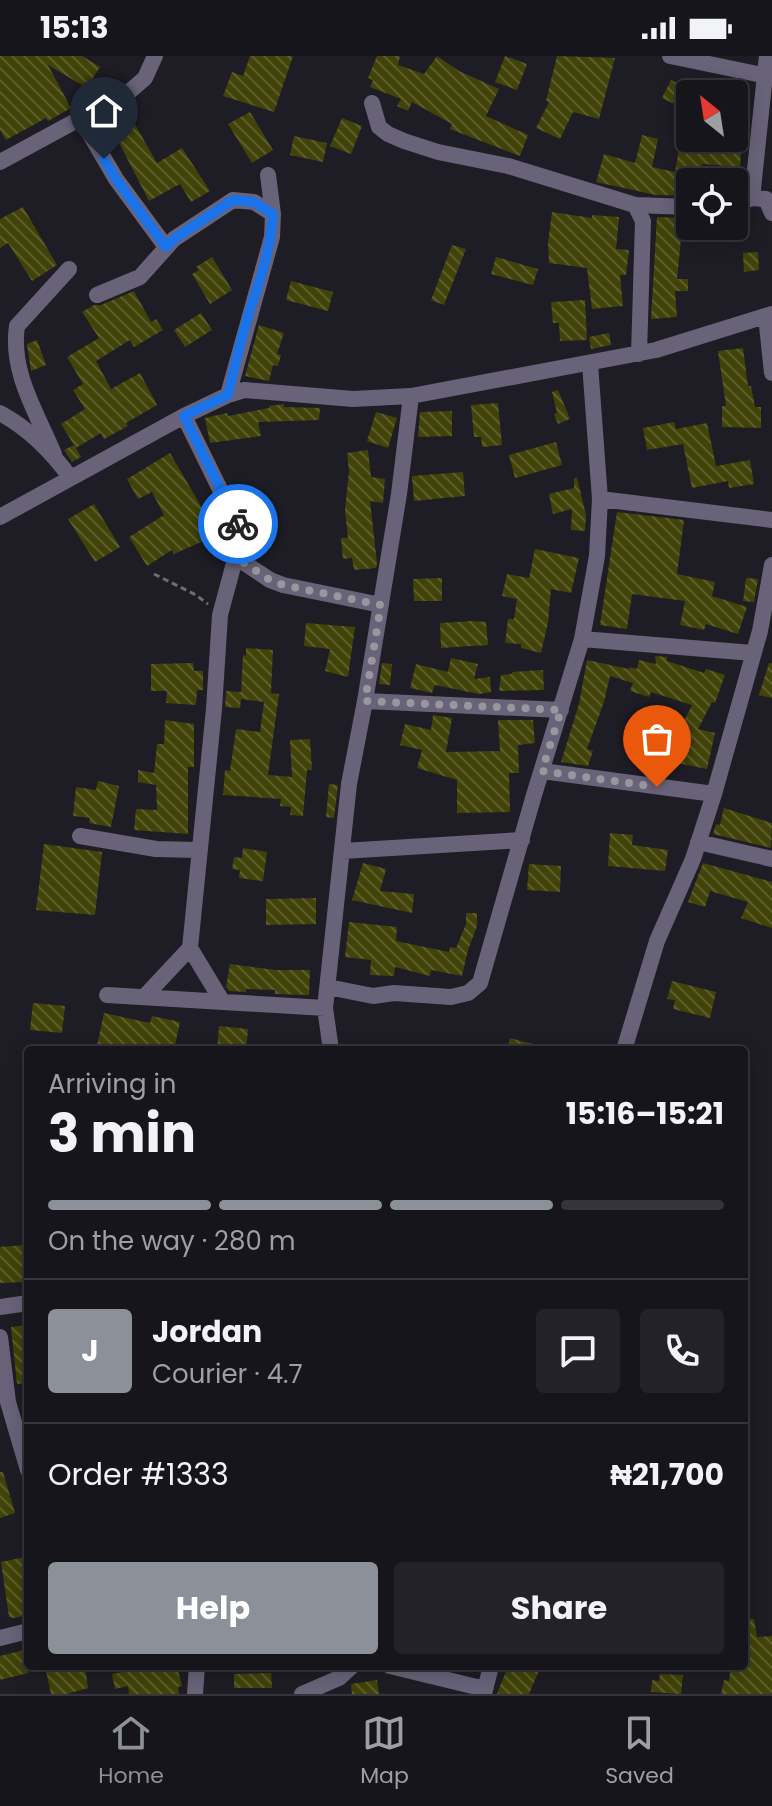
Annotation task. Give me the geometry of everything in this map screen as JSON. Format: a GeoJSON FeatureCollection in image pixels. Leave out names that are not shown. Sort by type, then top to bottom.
{"type":"FeatureCollection","features":[{"type":"Feature","properties":{"kind":"street"},"geometry":{"type":"LineString","coordinates":[[0,162],[129,92],[145,78],[155,56]]}},
{"type":"Feature","properties":{"kind":"street"},"geometry":{"type":"LineString","coordinates":[[670,56],[769,77]]}},
{"type":"Feature","properties":{"kind":"street"},"geometry":{"type":"LineString","coordinates":[[752,198],[769,77],[767,56]]}},
{"type":"Feature","properties":{"kind":"street"},"geometry":{"type":"LineString","coordinates":[[372,103],[379,127],[404,141],[438,152],[508,166],[635,205],[676,206]]}},
{"type":"Feature","properties":{"kind":"street"},"geometry":{"type":"LineString","coordinates":[[81,119],[116,179],[166,247]]}},
{"type":"Feature","properties":{"kind":"street"},"geometry":{"type":"LineString","coordinates":[[228,395],[272,237],[273,214],[268,175]]}},
{"type":"Feature","properties":{"kind":"street"},"geometry":{"type":"LineString","coordinates":[[748,200],[766,199],[772,213]]}},
{"type":"Feature","properties":{"kind":"street"},"geometry":{"type":"LineString","coordinates":[[97,295],[140,277],[174,239],[233,200],[254,202],[273,214]]}},
{"type":"Feature","properties":{"kind":"street"},"geometry":{"type":"LineString","coordinates":[[635,205],[643,221],[639,354]]}},
{"type":"Feature","properties":{"kind":"street"},"geometry":{"type":"LineString","coordinates":[[0,337],[17,326],[69,269]]}},
{"type":"Feature","properties":{"kind":"street"},"geometry":{"type":"LineString","coordinates":[[0,517],[184,416],[244,390],[353,399],[411,396],[639,354],[685,343],[769,315],[772,373]]}},
{"type":"Feature","properties":{"kind":"street"},"geometry":{"type":"LineString","coordinates":[[17,326],[20,374],[54,454],[70,477]]}},
{"type":"Feature","properties":{"kind":"street"},"geometry":{"type":"LineString","coordinates":[[328,987],[373,996],[394,993],[451,997],[468,993],[480,983],[485,973],[582,639],[597,556],[600,499],[590,364]]}},
{"type":"Feature","properties":{"kind":"street"},"geometry":{"type":"LineString","coordinates":[[330,1046],[325,1008],[349,784],[399,494],[411,396]]}},
{"type":"Feature","properties":{"kind":"street"},"geometry":{"type":"LineString","coordinates":[[0,413],[24,428],[54,454]]}},
{"type":"Feature","properties":{"kind":"street"},"geometry":{"type":"LineString","coordinates":[[184,416],[241,537],[220,615],[214,709],[190,948],[222,1001]]}},
{"type":"Feature","properties":{"kind":"street"},"geometry":{"type":"LineString","coordinates":[[600,499],[772,520]]}},
{"type":"Feature","properties":{"kind":"street"},"geometry":{"type":"LineString","coordinates":[[237,558],[283,585],[381,605]]}},
{"type":"Feature","properties":{"kind":"street"},"geometry":{"type":"LineString","coordinates":[[625,1046],[657,941],[698,842],[714,794],[760,631],[772,565]]}},
{"type":"Feature","properties":{"kind":"street"},"geometry":{"type":"LineString","coordinates":[[582,639],[753,653]]}},
{"type":"Feature","properties":{"kind":"street"},"geometry":{"type":"LineString","coordinates":[[365,701],[561,710]]}},
{"type":"Feature","properties":{"kind":"street"},"geometry":{"type":"LineString","coordinates":[[542,771],[714,794]]}},
{"type":"Feature","properties":{"kind":"street"},"geometry":{"type":"LineString","coordinates":[[80,836],[156,849],[198,850]]}},
{"type":"Feature","properties":{"kind":"street"},"geometry":{"type":"LineString","coordinates":[[343,851],[522,840]]}},
{"type":"Feature","properties":{"kind":"street"},"geometry":{"type":"LineString","coordinates":[[698,842],[772,859]]}},
{"type":"Feature","properties":{"kind":"street"},"geometry":{"type":"LineString","coordinates":[[145,996],[190,948]]}},
{"type":"Feature","properties":{"kind":"street"},"geometry":{"type":"LineString","coordinates":[[107,995],[325,1008]]}},
{"type":"Feature","properties":{"kind":"street"},"geometry":{"type":"LineString","coordinates":[[0,1307],[24,1304]]}},
{"type":"Feature","properties":{"kind":"street"},"geometry":{"type":"LineString","coordinates":[[0,1337],[8,1402],[24,1456]]}},
{"type":"Feature","properties":{"kind":"street"},"geometry":{"type":"LineString","coordinates":[[0,1638],[24,1632]]}},
{"type":"Feature","properties":{"kind":"street"},"geometry":{"type":"LineString","coordinates":[[195,1694],[197,1670]]}},
{"type":"Feature","properties":{"kind":"street"},"geometry":{"type":"LineString","coordinates":[[302,1694],[339,1678],[346,1670]]}},
{"type":"Feature","properties":{"kind":"street"},"geometry":{"type":"LineString","coordinates":[[405,1670],[484,1691],[490,1670]]}},
{"type":"Feature","properties":{"kind":"path"},"geometry":{"type":"LineString","coordinates":[[154,574],[196,595],[220,615]]}},
{"type":"Feature","properties":{"kind":"building"},"geometry":{"type":"Polygon","coordinates":[[[0,56],[82,56],[100,67],[87,88],[48,65],[71,108],[6,140],[0,130],[0,56]]]}},
{"type":"Feature","properties":{"kind":"building"},"geometry":{"type":"Polygon","coordinates":[[[250,56],[293,56],[274,112],[223,96],[232,72],[243,76],[250,56]]]}},
{"type":"Feature","properties":{"kind":"building"},"geometry":{"type":"Polygon","coordinates":[[[377,56],[400,56],[398,65],[424,74],[437,56],[459,71],[499,89],[486,116],[528,135],[520,156],[450,129],[452,124],[412,102],[408,111],[397,106],[401,99],[370,87],[373,80],[368,78],[377,56]]]}},
{"type":"Feature","properties":{"kind":"building"},"geometry":{"type":"Polygon","coordinates":[[[505,56],[527,64],[517,90],[495,82],[505,56]]]}},
{"type":"Feature","properties":{"kind":"building"},"geometry":{"type":"Polygon","coordinates":[[[557,56],[615,58],[599,119],[573,112],[560,139],[536,128],[549,102],[546,101],[557,56]]]}},
{"type":"Feature","properties":{"kind":"building"},"geometry":{"type":"Polygon","coordinates":[[[671,80],[676,83],[676,105],[662,98],[671,80]]]}},
{"type":"Feature","properties":{"kind":"building"},"geometry":{"type":"Polygon","coordinates":[[[125,107],[157,163],[182,148],[210,191],[191,202],[180,184],[149,201],[110,125],[115,122],[111,114],[125,107]]]}},
{"type":"Feature","properties":{"kind":"building"},"geometry":{"type":"Polygon","coordinates":[[[250,112],[273,150],[252,163],[228,124],[250,112]]]}},
{"type":"Feature","properties":{"kind":"building"},"geometry":{"type":"Polygon","coordinates":[[[342,118],[362,126],[351,154],[330,146],[342,118]]]}},
{"type":"Feature","properties":{"kind":"building"},"geometry":{"type":"Polygon","coordinates":[[[642,135],[658,139],[652,167],[675,172],[679,152],[741,152],[740,167],[702,164],[701,168],[676,168],[676,196],[656,195],[596,182],[604,154],[635,163],[642,135]]]}},
{"type":"Feature","properties":{"kind":"building"},"geometry":{"type":"Polygon","coordinates":[[[294,136],[327,143],[323,162],[290,155],[294,136]]]}},
{"type":"Feature","properties":{"kind":"building"},"geometry":{"type":"Polygon","coordinates":[[[23,207],[57,265],[32,281],[8,243],[0,248],[0,219],[23,207]]]}},
{"type":"Feature","properties":{"kind":"building"},"geometry":{"type":"Polygon","coordinates":[[[552,212],[592,218],[592,215],[619,217],[616,249],[629,250],[626,275],[620,275],[623,306],[592,309],[587,268],[549,263],[552,212]]]}},
{"type":"Feature","properties":{"kind":"building"},"geometry":{"type":"Polygon","coordinates":[[[657,217],[676,218],[676,240],[681,240],[677,279],[688,279],[688,291],[675,291],[677,317],[651,319],[657,217]]]}},
{"type":"Feature","properties":{"kind":"building"},"geometry":{"type":"Polygon","coordinates":[[[452,245],[466,249],[444,305],[431,300],[452,245]]]}},
{"type":"Feature","properties":{"kind":"building"},"geometry":{"type":"Polygon","coordinates":[[[758,252],[759,270],[744,272],[743,253],[758,252]]]}},
{"type":"Feature","properties":{"kind":"building"},"geometry":{"type":"Polygon","coordinates":[[[212,257],[232,290],[210,304],[192,274],[199,270],[196,267],[212,257]]]}},
{"type":"Feature","properties":{"kind":"building"},"geometry":{"type":"Polygon","coordinates":[[[496,257],[538,269],[533,285],[491,274],[496,257]]]}},
{"type":"Feature","properties":{"kind":"building"},"geometry":{"type":"Polygon","coordinates":[[[291,281],[333,292],[328,311],[286,300],[291,281]]]}},
{"type":"Feature","properties":{"kind":"building"},"geometry":{"type":"Polygon","coordinates":[[[134,291],[151,322],[156,319],[163,330],[134,347],[130,340],[96,361],[111,389],[140,373],[157,405],[104,439],[101,433],[76,448],[81,457],[72,462],[64,450],[74,445],[61,424],[85,409],[73,390],[83,384],[67,357],[99,338],[82,312],[134,291]]]}},
{"type":"Feature","properties":{"kind":"building"},"geometry":{"type":"Polygon","coordinates":[[[585,300],[587,340],[560,341],[559,323],[553,323],[551,302],[585,300]]]}},
{"type":"Feature","properties":{"kind":"building"},"geometry":{"type":"Polygon","coordinates":[[[201,313],[212,330],[185,347],[174,330],[201,313]]]}},
{"type":"Feature","properties":{"kind":"building"},"geometry":{"type":"Polygon","coordinates":[[[259,325],[284,333],[277,354],[281,355],[278,366],[273,365],[269,381],[245,376],[259,325]]]}},
{"type":"Feature","properties":{"kind":"building"},"geometry":{"type":"Polygon","coordinates":[[[609,333],[611,345],[591,349],[589,337],[609,333]]]}},
{"type":"Feature","properties":{"kind":"building"},"geometry":{"type":"Polygon","coordinates":[[[37,340],[46,365],[31,371],[27,344],[37,340]]]}},
{"type":"Feature","properties":{"kind":"building"},"geometry":{"type":"Polygon","coordinates":[[[743,348],[748,386],[751,386],[755,407],[761,407],[761,428],[722,427],[722,406],[726,406],[718,351],[743,348]]]}},
{"type":"Feature","properties":{"kind":"building"},"geometry":{"type":"Polygon","coordinates":[[[558,390],[570,419],[558,424],[552,392],[558,390]]]}},
{"type":"Feature","properties":{"kind":"building"},"geometry":{"type":"Polygon","coordinates":[[[498,403],[502,445],[482,447],[481,437],[474,437],[471,405],[498,403]]]}},
{"type":"Feature","properties":{"kind":"building"},"geometry":{"type":"Polygon","coordinates":[[[284,404],[284,407],[320,408],[319,420],[258,422],[261,436],[210,443],[205,418],[284,404]]]}},
{"type":"Feature","properties":{"kind":"building"},"geometry":{"type":"Polygon","coordinates":[[[452,411],[452,436],[418,437],[420,412],[452,411]]]}},
{"type":"Feature","properties":{"kind":"building"},"geometry":{"type":"Polygon","coordinates":[[[376,412],[397,418],[388,448],[367,441],[376,412]]]}},
{"type":"Feature","properties":{"kind":"building"},"geometry":{"type":"Polygon","coordinates":[[[674,422],[676,429],[707,423],[716,466],[750,460],[754,484],[729,488],[728,481],[692,488],[683,444],[647,450],[643,428],[674,422]]]}},
{"type":"Feature","properties":{"kind":"building"},"geometry":{"type":"Polygon","coordinates":[[[556,442],[562,465],[515,478],[509,455],[556,442]]]}},
{"type":"Feature","properties":{"kind":"building"},"geometry":{"type":"Polygon","coordinates":[[[368,450],[371,477],[385,479],[383,503],[370,501],[377,563],[376,568],[354,570],[352,558],[343,559],[341,538],[348,538],[345,510],[349,471],[347,453],[368,450]]]}},
{"type":"Feature","properties":{"kind":"building"},"geometry":{"type":"Polygon","coordinates":[[[170,453],[205,513],[209,512],[219,534],[174,554],[172,550],[147,566],[129,537],[164,515],[152,492],[138,499],[127,479],[170,453]]]}},
{"type":"Feature","properties":{"kind":"building"},"geometry":{"type":"Polygon","coordinates":[[[463,472],[465,496],[414,501],[412,476],[463,472]]]}},
{"type":"Feature","properties":{"kind":"building"},"geometry":{"type":"Polygon","coordinates":[[[574,478],[577,478],[586,515],[585,531],[571,530],[572,509],[553,514],[549,494],[574,488],[574,478]]]}},
{"type":"Feature","properties":{"kind":"building"},"geometry":{"type":"Polygon","coordinates":[[[94,504],[120,547],[95,562],[68,519],[94,504]]]}},
{"type":"Feature","properties":{"kind":"building"},"geometry":{"type":"Polygon","coordinates":[[[617,512],[684,520],[677,574],[715,582],[712,596],[747,607],[738,634],[706,624],[704,630],[680,625],[685,601],[632,594],[627,629],[600,625],[617,512]]]}},
{"type":"Feature","properties":{"kind":"building"},"geometry":{"type":"Polygon","coordinates":[[[535,549],[579,558],[571,593],[551,589],[541,653],[521,648],[521,644],[505,643],[508,619],[514,619],[517,599],[502,596],[507,574],[529,578],[535,549]]]}},
{"type":"Feature","properties":{"kind":"building"},"geometry":{"type":"Polygon","coordinates":[[[442,578],[442,601],[414,601],[413,579],[442,578]]]}},
{"type":"Feature","properties":{"kind":"building"},"geometry":{"type":"Polygon","coordinates":[[[746,578],[758,579],[754,602],[743,601],[746,578]]]}},
{"type":"Feature","properties":{"kind":"building"},"geometry":{"type":"Polygon","coordinates":[[[486,622],[488,645],[441,648],[440,623],[486,622]]]}},
{"type":"Feature","properties":{"kind":"building"},"geometry":{"type":"Polygon","coordinates":[[[306,623],[355,627],[348,677],[325,671],[330,649],[304,646],[306,623]]]}},
{"type":"Feature","properties":{"kind":"building"},"geometry":{"type":"Polygon","coordinates":[[[246,648],[273,650],[271,693],[279,694],[268,775],[292,777],[290,740],[310,739],[312,770],[307,770],[303,816],[290,815],[291,807],[280,806],[281,799],[223,795],[225,770],[230,771],[236,729],[260,732],[264,702],[241,699],[240,708],[225,707],[226,691],[241,692],[246,648]]]}},
{"type":"Feature","properties":{"kind":"building"},"geometry":{"type":"Polygon","coordinates":[[[655,656],[667,657],[667,661],[704,673],[706,669],[725,675],[715,703],[712,702],[698,729],[715,733],[707,769],[667,761],[663,774],[637,767],[644,743],[675,752],[678,733],[692,705],[651,692],[649,697],[630,691],[633,683],[610,676],[587,749],[593,751],[588,766],[561,762],[579,704],[587,660],[637,669],[639,660],[656,664],[655,656]]]}},
{"type":"Feature","properties":{"kind":"building"},"geometry":{"type":"Polygon","coordinates":[[[451,658],[478,664],[474,679],[490,677],[491,692],[479,694],[435,685],[432,693],[410,688],[416,664],[448,672],[451,658]]]}},
{"type":"Feature","properties":{"kind":"building"},"geometry":{"type":"Polygon","coordinates":[[[193,663],[194,671],[203,671],[203,690],[197,690],[196,705],[166,703],[167,691],[151,691],[151,664],[193,663]]]}},
{"type":"Feature","properties":{"kind":"building"},"geometry":{"type":"Polygon","coordinates":[[[382,663],[392,664],[390,685],[379,684],[382,663]]]}},
{"type":"Feature","properties":{"kind":"building"},"geometry":{"type":"Polygon","coordinates":[[[769,663],[772,663],[772,698],[759,695],[769,663]]]}},
{"type":"Feature","properties":{"kind":"building"},"geometry":{"type":"Polygon","coordinates":[[[543,670],[544,690],[499,691],[501,675],[543,670]]]}},
{"type":"Feature","properties":{"kind":"building"},"geometry":{"type":"Polygon","coordinates":[[[433,715],[452,718],[446,752],[500,751],[498,720],[533,720],[535,743],[518,745],[519,773],[509,773],[510,812],[457,813],[457,780],[417,768],[422,750],[400,745],[405,724],[431,730],[433,715]]]}},
{"type":"Feature","properties":{"kind":"building"},"geometry":{"type":"Polygon","coordinates":[[[165,720],[194,724],[194,767],[188,767],[188,834],[134,830],[136,809],[157,810],[156,785],[138,782],[138,770],[154,773],[157,744],[164,744],[165,720]]]}},
{"type":"Feature","properties":{"kind":"building"},"geometry":{"type":"Polygon","coordinates":[[[98,781],[119,786],[111,827],[89,823],[90,818],[73,816],[76,787],[96,790],[98,781]]]}},
{"type":"Feature","properties":{"kind":"building"},"geometry":{"type":"Polygon","coordinates":[[[329,784],[338,785],[334,818],[326,817],[329,784]]]}},
{"type":"Feature","properties":{"kind":"building"},"geometry":{"type":"Polygon","coordinates":[[[724,808],[772,823],[771,848],[713,834],[716,824],[720,825],[724,808]]]}},
{"type":"Feature","properties":{"kind":"building"},"geometry":{"type":"Polygon","coordinates":[[[610,833],[633,835],[632,845],[668,850],[665,871],[608,866],[610,833]]]}},
{"type":"Feature","properties":{"kind":"building"},"geometry":{"type":"Polygon","coordinates":[[[44,844],[102,852],[95,915],[36,910],[44,844]]]}},
{"type":"Feature","properties":{"kind":"building"},"geometry":{"type":"Polygon","coordinates":[[[243,848],[267,852],[263,881],[239,878],[240,870],[232,869],[234,857],[242,858],[243,848]]]}},
{"type":"Feature","properties":{"kind":"building"},"geometry":{"type":"Polygon","coordinates":[[[363,863],[386,869],[380,891],[414,894],[412,913],[352,900],[363,863]]]}},
{"type":"Feature","properties":{"kind":"building"},"geometry":{"type":"Polygon","coordinates":[[[703,863],[772,882],[772,928],[741,918],[748,902],[710,891],[705,907],[688,902],[703,863]]]}},
{"type":"Feature","properties":{"kind":"building"},"geometry":{"type":"Polygon","coordinates":[[[529,864],[561,866],[560,892],[527,890],[529,864]]]}},
{"type":"Feature","properties":{"kind":"building"},"geometry":{"type":"Polygon","coordinates":[[[316,898],[316,924],[266,925],[266,899],[316,898]]]}},
{"type":"Feature","properties":{"kind":"building"},"geometry":{"type":"Polygon","coordinates":[[[466,913],[477,913],[477,926],[462,976],[431,970],[430,976],[395,967],[394,976],[370,975],[371,960],[345,957],[349,922],[397,927],[396,941],[449,952],[450,947],[456,948],[466,924],[466,913]]]}},
{"type":"Feature","properties":{"kind":"building"},"geometry":{"type":"Polygon","coordinates":[[[230,964],[276,970],[310,970],[309,995],[275,994],[275,990],[229,991],[226,987],[230,964]]]}},
{"type":"Feature","properties":{"kind":"building"},"geometry":{"type":"Polygon","coordinates":[[[672,981],[716,992],[710,1018],[673,1009],[675,1000],[667,999],[672,981]]]}},
{"type":"Feature","properties":{"kind":"building"},"geometry":{"type":"Polygon","coordinates":[[[33,1003],[65,1006],[62,1033],[30,1030],[33,1003]]]}},
{"type":"Feature","properties":{"kind":"building"},"geometry":{"type":"Polygon","coordinates":[[[104,1013],[150,1023],[152,1016],[180,1022],[175,1046],[97,1046],[104,1013]]]}},
{"type":"Feature","properties":{"kind":"building"},"geometry":{"type":"Polygon","coordinates":[[[219,1026],[248,1029],[246,1046],[217,1046],[219,1026]]]}},
{"type":"Feature","properties":{"kind":"building"},"geometry":{"type":"Polygon","coordinates":[[[510,1038],[540,1046],[508,1046],[510,1038]]]}},
{"type":"Feature","properties":{"kind":"building"},"geometry":{"type":"Polygon","coordinates":[[[24,1245],[24,1282],[0,1283],[0,1247],[24,1245]]]}},
{"type":"Feature","properties":{"kind":"building"},"geometry":{"type":"Polygon","coordinates":[[[24,1325],[24,1383],[17,1384],[11,1327],[24,1325]]]}},
{"type":"Feature","properties":{"kind":"building"},"geometry":{"type":"Polygon","coordinates":[[[0,1472],[3,1472],[15,1513],[0,1518],[0,1472]]]}},
{"type":"Feature","properties":{"kind":"building"},"geometry":{"type":"Polygon","coordinates":[[[24,1557],[24,1616],[9,1617],[1,1562],[24,1557]]]}},
{"type":"Feature","properties":{"kind":"building"},"geometry":{"type":"Polygon","coordinates":[[[754,1619],[757,1637],[772,1636],[772,1694],[721,1694],[724,1680],[729,1681],[730,1670],[748,1670],[748,1620],[754,1619]]]}},
{"type":"Feature","properties":{"kind":"building"},"geometry":{"type":"Polygon","coordinates":[[[24,1650],[24,1670],[28,1673],[0,1680],[0,1656],[24,1650]]]}},
{"type":"Feature","properties":{"kind":"building"},"geometry":{"type":"Polygon","coordinates":[[[46,1670],[86,1670],[88,1688],[67,1694],[51,1694],[46,1670]]]}},
{"type":"Feature","properties":{"kind":"building"},"geometry":{"type":"Polygon","coordinates":[[[133,1670],[178,1670],[182,1686],[178,1687],[179,1694],[129,1694],[128,1686],[115,1689],[112,1674],[133,1670]]]}},
{"type":"Feature","properties":{"kind":"building"},"geometry":{"type":"Polygon","coordinates":[[[506,1670],[539,1670],[529,1694],[497,1694],[506,1670]]]}},
{"type":"Feature","properties":{"kind":"building"},"geometry":{"type":"Polygon","coordinates":[[[271,1673],[272,1688],[234,1688],[234,1674],[271,1673]]]}},
{"type":"Feature","properties":{"kind":"building"},"geometry":{"type":"Polygon","coordinates":[[[660,1674],[683,1675],[681,1694],[651,1692],[652,1680],[659,1681],[660,1674]]]}},
{"type":"Feature","properties":{"kind":"building"},"geometry":{"type":"Polygon","coordinates":[[[377,1680],[379,1694],[352,1694],[351,1684],[377,1680]]]}},
{"type":"Feature","properties":{"kind":"way so far"},"geometry":{"type":"LineString","coordinates":[[238,524],[241,537],[237,558],[270,580],[299,590],[381,605],[365,701],[561,710],[542,771],[657,787]]}},
{"type":"Feature","properties":{"kind":"route"},"geometry":{"type":"LineString","coordinates":[[104,159],[166,247],[233,200],[254,202],[273,214],[265,268],[250,310],[228,395],[184,416],[238,524]]}}]}
